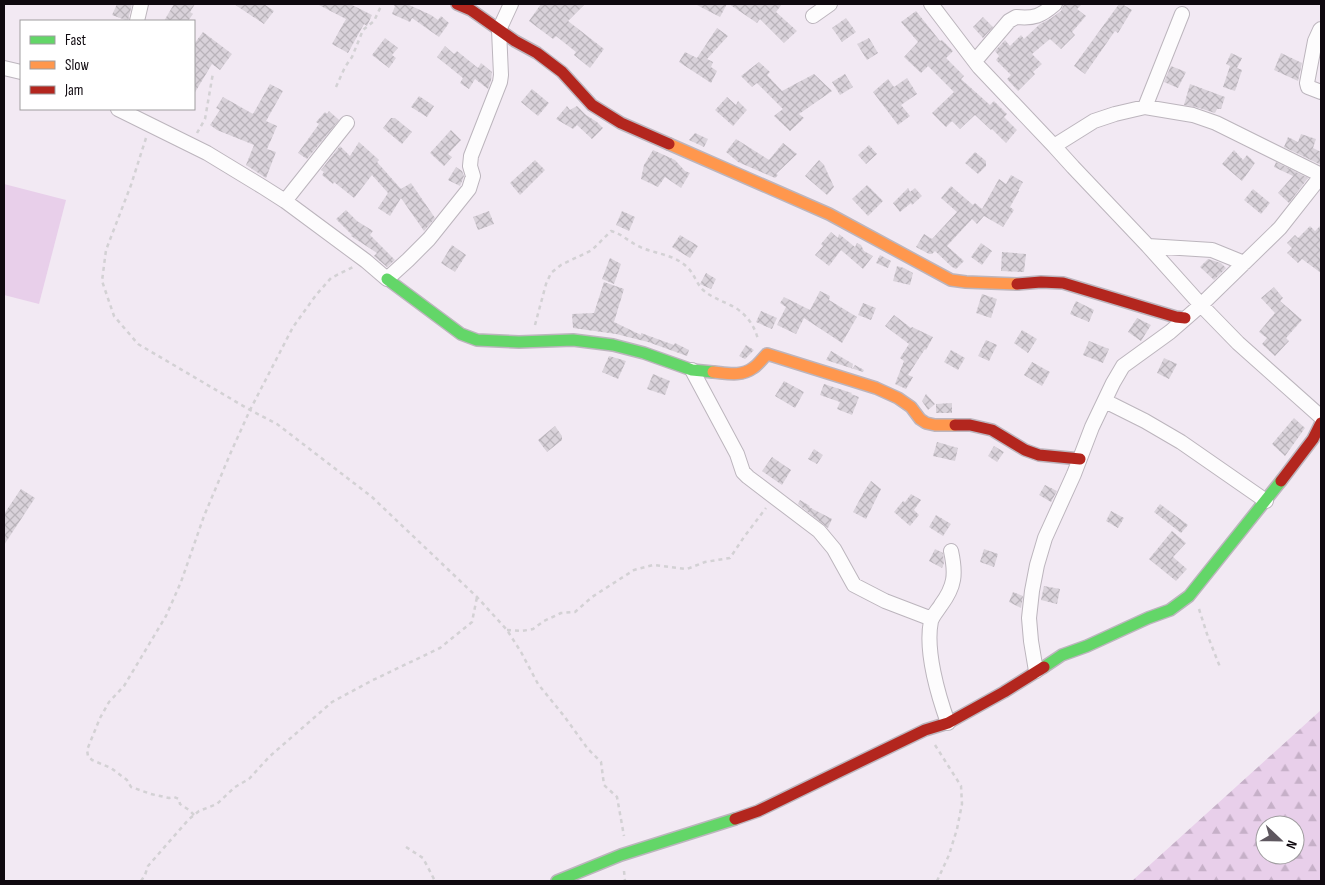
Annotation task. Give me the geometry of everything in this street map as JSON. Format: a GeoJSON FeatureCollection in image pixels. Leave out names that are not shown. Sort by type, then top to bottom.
{"type":"FeatureCollection","features":[{"type":"Feature","properties":{"kind":"street"},"geometry":{"type":"LineString","coordinates":[[137,20],[141,4]]}},
{"type":"Feature","properties":{"kind":"street"},"geometry":{"type":"LineString","coordinates":[[458,4],[471,10],[515,41],[537,53],[562,72],[592,104],[621,123],[828,214],[951,280],[1021,284],[1041,282],[1063,283],[1185,318]]}},
{"type":"Feature","properties":{"kind":"street"},"geometry":{"type":"LineString","coordinates":[[387,279],[429,239],[469,189],[473,176],[470,166],[471,156],[500,82],[499,30],[511,4]]}},
{"type":"Feature","properties":{"kind":"street"},"geometry":{"type":"LineString","coordinates":[[813,16],[830,4]]}},
{"type":"Feature","properties":{"kind":"street"},"geometry":{"type":"LineString","coordinates":[[931,4],[975,62],[1201,305],[1238,343],[1321,417]]}},
{"type":"Feature","properties":{"kind":"street"},"geometry":{"type":"LineString","coordinates":[[975,62],[1016,16],[1037,17],[1055,4]]}},
{"type":"Feature","properties":{"kind":"street"},"geometry":{"type":"LineString","coordinates":[[1145,107],[1182,14]]}},
{"type":"Feature","properties":{"kind":"street"},"geometry":{"type":"LineString","coordinates":[[1321,29],[1315,41],[1307,82],[1308,87],[1321,92]]}},
{"type":"Feature","properties":{"kind":"street"},"geometry":{"type":"LineString","coordinates":[[4,68],[20,72]]}},
{"type":"Feature","properties":{"kind":"street"},"geometry":{"type":"LineString","coordinates":[[1036,671],[1030,618],[1032,591],[1045,538],[1105,401],[1123,366],[1170,332],[1201,305],[1280,228],[1321,175],[1216,123],[1193,115],[1145,107],[1115,114],[1094,122],[1054,146]]}},
{"type":"Feature","properties":{"kind":"street"},"geometry":{"type":"LineString","coordinates":[[120,110],[191,146],[285,201],[460,334],[477,340],[494,342],[573,340],[613,345],[644,353],[692,370],[734,374],[742,374],[752,369],[767,354],[876,388],[898,398],[911,407],[920,419],[926,423],[934,425],[970,425],[992,430],[1025,450],[1038,455],[1080,459]]}},
{"type":"Feature","properties":{"kind":"street"},"geometry":{"type":"LineString","coordinates":[[285,201],[347,123]]}},
{"type":"Feature","properties":{"kind":"street"},"geometry":{"type":"LineString","coordinates":[[1148,246],[1212,250],[1244,263]]}},
{"type":"Feature","properties":{"kind":"street"},"geometry":{"type":"LineString","coordinates":[[692,370],[737,454],[743,472],[756,484],[819,531],[834,549],[854,585],[885,601],[932,619]]}},
{"type":"Feature","properties":{"kind":"street"},"geometry":{"type":"LineString","coordinates":[[1105,401],[1181,442],[1266,501]]}},
{"type":"Feature","properties":{"kind":"street"},"geometry":{"type":"LineString","coordinates":[[557,881],[621,855],[758,811],[925,730],[948,723],[1004,692],[1062,655],[1170,610],[1189,596],[1266,501],[1313,439],[1321,423]]}},
{"type":"Feature","properties":{"kind":"street"},"geometry":{"type":"LineString","coordinates":[[948,723],[942,707],[932,662],[929,637],[932,619],[946,600],[954,580],[954,564],[951,551]]}},
{"type":"Feature","properties":{"kind":"path"},"geometry":{"type":"LineString","coordinates":[[336,87],[345,67],[352,58],[363,30],[374,21],[382,4]]}},
{"type":"Feature","properties":{"kind":"path"},"geometry":{"type":"LineString","coordinates":[[191,146],[205,119],[213,73]]}},
{"type":"Feature","properties":{"kind":"path"},"geometry":{"type":"LineString","coordinates":[[151,125],[131,186],[106,250],[102,281],[114,316],[138,344],[277,424],[372,497],[477,597],[506,630],[521,652],[538,684],[601,762],[604,785],[617,797],[626,843],[621,855]]}},
{"type":"Feature","properties":{"kind":"path"},"geometry":{"type":"LineString","coordinates":[[531,342],[546,284],[551,273],[561,265],[592,250],[611,231],[619,233],[637,246],[675,258],[688,267],[702,289],[715,299],[732,306],[748,319],[756,332],[758,341],[767,354]]}},
{"type":"Feature","properties":{"kind":"path"},"geometry":{"type":"LineString","coordinates":[[194,815],[180,804],[179,799],[152,794],[130,786],[126,780],[110,768],[92,760],[88,756],[87,750],[100,718],[109,702],[124,686],[166,616],[181,582],[204,516],[250,410],[293,327],[331,278],[366,261]]}},
{"type":"Feature","properties":{"kind":"path"},"geometry":{"type":"LineString","coordinates":[[506,630],[522,631],[533,629],[561,613],[575,612],[592,597],[634,570],[653,565],[688,569],[704,562],[730,558],[763,510],[777,499]]}},
{"type":"Feature","properties":{"kind":"path"},"geometry":{"type":"LineString","coordinates":[[1189,596],[1196,602],[1220,667]]}},
{"type":"Feature","properties":{"kind":"path"},"geometry":{"type":"LineString","coordinates":[[141,881],[148,866],[189,819],[199,811],[216,804],[235,787],[249,780],[269,757],[332,702],[440,648],[472,622],[477,597]]}},
{"type":"Feature","properties":{"kind":"path"},"geometry":{"type":"LineString","coordinates":[[925,730],[961,786],[962,804],[957,829],[949,855],[936,881]]}},
{"type":"Feature","properties":{"kind":"path"},"geometry":{"type":"LineString","coordinates":[[406,847],[423,858],[435,881]]}},
{"type":"Feature","properties":{"kind":"green space"},"geometry":{"type":"Polygon","coordinates":[[[4,184],[66,200],[39,304],[4,295],[4,184]]]}},
{"type":"Feature","properties":{"kind":"green space"},"geometry":{"type":"Polygon","coordinates":[[[1321,710],[1321,881],[1132,881],[1321,710]]]}},
{"type":"Feature","properties":{"kind":"building"},"geometry":{"type":"Polygon","coordinates":[[[117,4],[132,4],[128,20],[112,15],[117,4]]]}},
{"type":"Feature","properties":{"kind":"building"},"geometry":{"type":"Polygon","coordinates":[[[174,4],[195,4],[190,12],[193,14],[189,20],[165,20],[174,4]]]}},
{"type":"Feature","properties":{"kind":"building"},"geometry":{"type":"Polygon","coordinates":[[[234,4],[264,4],[274,11],[264,24],[234,4]]]}},
{"type":"Feature","properties":{"kind":"building"},"geometry":{"type":"Polygon","coordinates":[[[317,4],[350,4],[372,15],[367,26],[364,24],[348,53],[332,44],[346,19],[317,4]]]}},
{"type":"Feature","properties":{"kind":"building"},"geometry":{"type":"Polygon","coordinates":[[[392,4],[407,4],[438,20],[441,16],[449,23],[439,37],[412,18],[410,22],[392,14],[395,6],[392,4]]]}},
{"type":"Feature","properties":{"kind":"building"},"geometry":{"type":"Polygon","coordinates":[[[541,4],[585,4],[568,21],[604,49],[590,68],[574,55],[576,52],[556,36],[553,39],[529,21],[541,4]]]}},
{"type":"Feature","properties":{"kind":"building"},"geometry":{"type":"Polygon","coordinates":[[[695,4],[727,4],[720,17],[695,4]]]}},
{"type":"Feature","properties":{"kind":"building"},"geometry":{"type":"Polygon","coordinates":[[[729,4],[782,4],[776,12],[797,31],[784,43],[760,19],[757,23],[729,4]]]}},
{"type":"Feature","properties":{"kind":"building"},"geometry":{"type":"Polygon","coordinates":[[[1064,4],[1082,4],[1077,9],[1086,16],[1072,32],[1075,35],[1061,49],[1050,39],[1032,54],[1042,64],[1018,91],[1007,79],[1011,75],[996,60],[999,56],[995,51],[1005,40],[1010,46],[1021,35],[1024,39],[1040,24],[1061,11],[1064,4]]]}},
{"type":"Feature","properties":{"kind":"building"},"geometry":{"type":"Polygon","coordinates":[[[1119,4],[1132,10],[1118,33],[1115,31],[1085,74],[1074,66],[1119,4]]]}},
{"type":"Feature","properties":{"kind":"building"},"geometry":{"type":"Polygon","coordinates":[[[916,11],[940,41],[942,40],[953,51],[946,58],[964,76],[961,79],[990,105],[994,101],[1007,114],[1004,117],[1017,130],[1006,143],[975,115],[960,129],[952,121],[946,127],[932,113],[954,92],[928,66],[921,73],[904,57],[918,42],[901,22],[916,11]]]}},
{"type":"Feature","properties":{"kind":"building"},"geometry":{"type":"Polygon","coordinates":[[[983,17],[993,27],[983,38],[973,27],[983,17]]]}},
{"type":"Feature","properties":{"kind":"building"},"geometry":{"type":"Polygon","coordinates":[[[846,18],[856,32],[842,42],[832,28],[846,18]]]}},
{"type":"Feature","properties":{"kind":"building"},"geometry":{"type":"Polygon","coordinates":[[[717,28],[728,36],[707,59],[713,62],[711,67],[717,71],[711,83],[679,62],[685,52],[697,58],[717,28]]]}},
{"type":"Feature","properties":{"kind":"building"},"geometry":{"type":"Polygon","coordinates":[[[203,32],[232,54],[220,70],[212,64],[195,92],[195,43],[203,32]]]}},
{"type":"Feature","properties":{"kind":"building"},"geometry":{"type":"Polygon","coordinates":[[[385,38],[398,48],[392,55],[396,58],[389,68],[372,55],[385,38]]]}},
{"type":"Feature","properties":{"kind":"building"},"geometry":{"type":"Polygon","coordinates":[[[869,38],[878,53],[867,60],[857,44],[869,38]]]}},
{"type":"Feature","properties":{"kind":"building"},"geometry":{"type":"Polygon","coordinates":[[[445,46],[454,54],[457,51],[478,68],[481,63],[492,72],[488,89],[475,79],[469,89],[460,83],[463,78],[437,57],[445,46]]]}},
{"type":"Feature","properties":{"kind":"building"},"geometry":{"type":"Polygon","coordinates":[[[1231,53],[1242,58],[1237,68],[1242,70],[1235,91],[1223,87],[1230,66],[1226,64],[1231,53]]]}},
{"type":"Feature","properties":{"kind":"building"},"geometry":{"type":"Polygon","coordinates":[[[1281,53],[1302,63],[1298,81],[1274,70],[1281,53]]]}},
{"type":"Feature","properties":{"kind":"building"},"geometry":{"type":"Polygon","coordinates":[[[759,62],[770,72],[767,75],[782,91],[814,74],[832,91],[799,114],[804,118],[790,131],[774,116],[783,109],[757,83],[752,87],[741,76],[759,62]]]}},
{"type":"Feature","properties":{"kind":"building"},"geometry":{"type":"Polygon","coordinates":[[[1171,66],[1186,72],[1178,88],[1164,82],[1171,66]]]}},
{"type":"Feature","properties":{"kind":"building"},"geometry":{"type":"Polygon","coordinates":[[[845,74],[853,87],[840,95],[832,82],[845,74]]]}},
{"type":"Feature","properties":{"kind":"building"},"geometry":{"type":"Polygon","coordinates":[[[907,78],[917,94],[901,105],[910,116],[898,125],[873,92],[888,79],[894,87],[907,78]]]}},
{"type":"Feature","properties":{"kind":"building"},"geometry":{"type":"Polygon","coordinates":[[[270,84],[283,91],[266,121],[277,126],[267,149],[276,152],[266,178],[246,165],[254,145],[217,130],[210,125],[220,110],[216,108],[223,97],[253,114],[270,84]]]}},
{"type":"Feature","properties":{"kind":"building"},"geometry":{"type":"Polygon","coordinates":[[[1190,84],[1225,97],[1221,109],[1217,109],[1215,113],[1184,105],[1190,84]]]}},
{"type":"Feature","properties":{"kind":"building"},"geometry":{"type":"Polygon","coordinates":[[[532,89],[549,103],[538,116],[521,102],[532,89]]]}},
{"type":"Feature","properties":{"kind":"building"},"geometry":{"type":"Polygon","coordinates":[[[419,96],[434,106],[427,117],[411,107],[419,96]]]}},
{"type":"Feature","properties":{"kind":"building"},"geometry":{"type":"Polygon","coordinates":[[[727,97],[736,105],[738,101],[747,110],[733,126],[715,110],[727,97]]]}},
{"type":"Feature","properties":{"kind":"building"},"geometry":{"type":"Polygon","coordinates":[[[567,106],[570,110],[577,106],[603,128],[592,139],[577,125],[573,129],[556,119],[567,106]]]}},
{"type":"Feature","properties":{"kind":"building"},"geometry":{"type":"Polygon","coordinates":[[[329,111],[339,120],[307,159],[298,153],[319,124],[316,122],[325,112],[327,114],[329,111]]]}},
{"type":"Feature","properties":{"kind":"building"},"geometry":{"type":"Polygon","coordinates":[[[391,118],[395,118],[412,132],[402,144],[383,128],[391,118]]]}},
{"type":"Feature","properties":{"kind":"building"},"geometry":{"type":"Polygon","coordinates":[[[451,130],[461,140],[448,154],[452,157],[444,166],[430,153],[451,130]]]}},
{"type":"Feature","properties":{"kind":"building"},"geometry":{"type":"Polygon","coordinates":[[[695,133],[708,139],[704,147],[689,140],[695,133]]]}},
{"type":"Feature","properties":{"kind":"building"},"geometry":{"type":"Polygon","coordinates":[[[1301,134],[1316,139],[1313,148],[1321,152],[1321,165],[1284,147],[1288,137],[1298,142],[1301,134]]]}},
{"type":"Feature","properties":{"kind":"building"},"geometry":{"type":"Polygon","coordinates":[[[736,139],[769,160],[783,143],[797,154],[776,174],[778,175],[775,178],[738,162],[726,152],[736,139]]]}},
{"type":"Feature","properties":{"kind":"building"},"geometry":{"type":"Polygon","coordinates":[[[359,142],[379,160],[377,162],[401,189],[411,183],[435,218],[424,231],[401,198],[390,216],[378,208],[388,193],[372,175],[354,198],[322,175],[324,172],[321,170],[340,146],[350,156],[359,142]]]}},
{"type":"Feature","properties":{"kind":"building"},"geometry":{"type":"Polygon","coordinates":[[[869,145],[877,154],[866,164],[858,155],[869,145]]]}},
{"type":"Feature","properties":{"kind":"building"},"geometry":{"type":"Polygon","coordinates":[[[653,150],[675,160],[685,171],[690,173],[681,188],[665,177],[658,187],[641,179],[644,165],[653,150]]]}},
{"type":"Feature","properties":{"kind":"building"},"geometry":{"type":"Polygon","coordinates":[[[1234,150],[1243,160],[1247,155],[1255,163],[1242,181],[1222,164],[1234,150]]]}},
{"type":"Feature","properties":{"kind":"building"},"geometry":{"type":"Polygon","coordinates":[[[975,152],[986,161],[986,166],[978,174],[965,163],[975,152]]]}},
{"type":"Feature","properties":{"kind":"building"},"geometry":{"type":"Polygon","coordinates":[[[535,160],[545,170],[520,195],[510,183],[535,160]]]}},
{"type":"Feature","properties":{"kind":"building"},"geometry":{"type":"Polygon","coordinates":[[[819,160],[824,165],[834,187],[827,195],[805,176],[819,160]]]}},
{"type":"Feature","properties":{"kind":"building"},"geometry":{"type":"Polygon","coordinates":[[[1276,162],[1308,178],[1289,203],[1278,193],[1293,176],[1274,167],[1276,162]]]}},
{"type":"Feature","properties":{"kind":"building"},"geometry":{"type":"Polygon","coordinates":[[[456,167],[462,171],[464,176],[460,186],[448,180],[456,167]]]}},
{"type":"Feature","properties":{"kind":"building"},"geometry":{"type":"Polygon","coordinates":[[[1011,175],[1023,182],[1010,207],[1014,210],[1003,227],[984,216],[977,224],[972,219],[947,246],[964,261],[956,269],[935,251],[929,254],[916,247],[924,234],[932,239],[957,212],[941,198],[951,186],[973,205],[975,203],[982,209],[999,179],[1006,184],[1011,175]]]}},
{"type":"Feature","properties":{"kind":"building"},"geometry":{"type":"Polygon","coordinates":[[[867,185],[883,201],[868,216],[852,199],[867,185]]]}},
{"type":"Feature","properties":{"kind":"building"},"geometry":{"type":"Polygon","coordinates":[[[908,188],[910,192],[915,188],[922,196],[900,212],[893,203],[908,188]]]}},
{"type":"Feature","properties":{"kind":"building"},"geometry":{"type":"Polygon","coordinates":[[[1253,189],[1270,203],[1261,214],[1244,200],[1253,189]]]}},
{"type":"Feature","properties":{"kind":"building"},"geometry":{"type":"Polygon","coordinates":[[[346,210],[357,221],[373,231],[370,235],[395,260],[387,267],[374,256],[377,253],[351,236],[336,219],[346,210]]]}},
{"type":"Feature","properties":{"kind":"building"},"geometry":{"type":"Polygon","coordinates":[[[489,211],[494,224],[478,230],[473,217],[489,211]]]}},
{"type":"Feature","properties":{"kind":"building"},"geometry":{"type":"Polygon","coordinates":[[[622,211],[635,217],[629,231],[616,225],[622,211]]]}},
{"type":"Feature","properties":{"kind":"building"},"geometry":{"type":"Polygon","coordinates":[[[1321,225],[1321,273],[1302,259],[1298,263],[1287,253],[1292,248],[1287,243],[1295,235],[1298,238],[1310,226],[1315,231],[1321,225]]]}},
{"type":"Feature","properties":{"kind":"building"},"geometry":{"type":"Polygon","coordinates":[[[831,232],[838,238],[839,234],[855,247],[857,243],[861,245],[864,251],[873,256],[863,269],[841,250],[829,266],[815,255],[831,232]]]}},
{"type":"Feature","properties":{"kind":"building"},"geometry":{"type":"Polygon","coordinates":[[[680,235],[698,246],[690,258],[672,247],[680,235]]]}},
{"type":"Feature","properties":{"kind":"building"},"geometry":{"type":"Polygon","coordinates":[[[981,243],[992,251],[982,265],[971,257],[981,243]]]}},
{"type":"Feature","properties":{"kind":"building"},"geometry":{"type":"Polygon","coordinates":[[[452,245],[466,255],[455,272],[441,263],[452,245]]]}},
{"type":"Feature","properties":{"kind":"building"},"geometry":{"type":"Polygon","coordinates":[[[1002,252],[1026,254],[1024,272],[1001,271],[1002,252]]]}},
{"type":"Feature","properties":{"kind":"building"},"geometry":{"type":"Polygon","coordinates":[[[880,255],[891,261],[888,268],[876,263],[880,255]]]}},
{"type":"Feature","properties":{"kind":"building"},"geometry":{"type":"Polygon","coordinates":[[[610,258],[621,264],[614,284],[602,279],[610,258]]]}},
{"type":"Feature","properties":{"kind":"building"},"geometry":{"type":"Polygon","coordinates":[[[1208,259],[1221,263],[1226,268],[1214,280],[1200,267],[1208,259]]]}},
{"type":"Feature","properties":{"kind":"building"},"geometry":{"type":"Polygon","coordinates":[[[897,266],[913,273],[910,285],[893,281],[897,266]]]}},
{"type":"Feature","properties":{"kind":"building"},"geometry":{"type":"Polygon","coordinates":[[[706,273],[716,279],[711,289],[700,284],[706,273]]]}},
{"type":"Feature","properties":{"kind":"building"},"geometry":{"type":"Polygon","coordinates":[[[604,282],[624,289],[614,322],[641,335],[641,333],[674,345],[675,343],[689,350],[687,356],[648,342],[616,334],[573,328],[572,314],[594,313],[604,282]]]}},
{"type":"Feature","properties":{"kind":"building"},"geometry":{"type":"Polygon","coordinates":[[[1274,287],[1283,298],[1280,301],[1302,320],[1286,338],[1289,341],[1275,356],[1262,344],[1267,338],[1259,332],[1275,313],[1261,298],[1274,287]]]}},
{"type":"Feature","properties":{"kind":"building"},"geometry":{"type":"Polygon","coordinates":[[[820,291],[830,296],[829,300],[857,317],[842,343],[804,318],[796,334],[777,325],[786,307],[780,303],[784,297],[810,310],[820,291]]]}},
{"type":"Feature","properties":{"kind":"building"},"geometry":{"type":"Polygon","coordinates":[[[982,294],[997,299],[991,318],[976,313],[982,294]]]}},
{"type":"Feature","properties":{"kind":"building"},"geometry":{"type":"Polygon","coordinates":[[[1076,301],[1094,310],[1089,322],[1070,314],[1076,301]]]}},
{"type":"Feature","properties":{"kind":"building"},"geometry":{"type":"Polygon","coordinates":[[[863,303],[876,308],[871,320],[858,315],[863,303]]]}},
{"type":"Feature","properties":{"kind":"building"},"geometry":{"type":"Polygon","coordinates":[[[761,311],[777,318],[772,329],[756,322],[761,311]]]}},
{"type":"Feature","properties":{"kind":"building"},"geometry":{"type":"Polygon","coordinates":[[[894,315],[911,328],[933,337],[908,375],[913,377],[906,389],[895,384],[904,361],[900,358],[909,344],[885,326],[894,315]]]}},
{"type":"Feature","properties":{"kind":"building"},"geometry":{"type":"Polygon","coordinates":[[[1137,318],[1151,325],[1141,341],[1128,332],[1137,318]]]}},
{"type":"Feature","properties":{"kind":"building"},"geometry":{"type":"Polygon","coordinates":[[[1022,330],[1037,339],[1028,353],[1014,343],[1022,330]]]}},
{"type":"Feature","properties":{"kind":"building"},"geometry":{"type":"Polygon","coordinates":[[[986,340],[997,345],[989,361],[978,356],[986,340]]]}},
{"type":"Feature","properties":{"kind":"building"},"geometry":{"type":"Polygon","coordinates":[[[1089,341],[1109,349],[1103,363],[1083,355],[1089,341]]]}},
{"type":"Feature","properties":{"kind":"building"},"geometry":{"type":"Polygon","coordinates":[[[746,345],[754,350],[745,359],[739,356],[746,345]]]}},
{"type":"Feature","properties":{"kind":"building"},"geometry":{"type":"Polygon","coordinates":[[[951,350],[965,358],[958,370],[944,362],[951,350]]]}},
{"type":"Feature","properties":{"kind":"building"},"geometry":{"type":"Polygon","coordinates":[[[831,351],[853,364],[852,368],[855,365],[864,370],[863,372],[826,360],[831,351]]]}},
{"type":"Feature","properties":{"kind":"building"},"geometry":{"type":"Polygon","coordinates":[[[609,356],[626,361],[618,379],[602,372],[609,356]]]}},
{"type":"Feature","properties":{"kind":"building"},"geometry":{"type":"Polygon","coordinates":[[[1164,358],[1177,364],[1169,379],[1157,373],[1164,358]]]}},
{"type":"Feature","properties":{"kind":"building"},"geometry":{"type":"Polygon","coordinates":[[[1032,362],[1050,372],[1042,386],[1024,375],[1032,362]]]}},
{"type":"Feature","properties":{"kind":"building"},"geometry":{"type":"Polygon","coordinates":[[[653,374],[670,381],[665,395],[647,389],[653,374]]]}},
{"type":"Feature","properties":{"kind":"building"},"geometry":{"type":"Polygon","coordinates":[[[784,381],[804,392],[795,408],[775,396],[784,381]]]}},
{"type":"Feature","properties":{"kind":"building"},"geometry":{"type":"Polygon","coordinates":[[[824,384],[859,397],[852,415],[837,409],[840,402],[820,395],[824,384]]]}},
{"type":"Feature","properties":{"kind":"building"},"geometry":{"type":"Polygon","coordinates":[[[926,394],[935,404],[928,410],[922,401],[926,394]]]}},
{"type":"Feature","properties":{"kind":"building"},"geometry":{"type":"Polygon","coordinates":[[[952,403],[952,413],[936,413],[936,404],[952,403]]]}},
{"type":"Feature","properties":{"kind":"building"},"geometry":{"type":"Polygon","coordinates":[[[1294,418],[1305,428],[1285,456],[1272,444],[1294,418]]]}},
{"type":"Feature","properties":{"kind":"building"},"geometry":{"type":"Polygon","coordinates":[[[555,426],[562,436],[562,440],[547,452],[538,440],[555,426]]]}},
{"type":"Feature","properties":{"kind":"building"},"geometry":{"type":"Polygon","coordinates":[[[937,442],[958,448],[955,461],[933,456],[937,442]]]}},
{"type":"Feature","properties":{"kind":"building"},"geometry":{"type":"Polygon","coordinates":[[[994,446],[1004,452],[997,462],[988,456],[994,446]]]}},
{"type":"Feature","properties":{"kind":"building"},"geometry":{"type":"Polygon","coordinates":[[[814,449],[823,455],[817,464],[808,459],[814,449]]]}},
{"type":"Feature","properties":{"kind":"building"},"geometry":{"type":"Polygon","coordinates":[[[772,457],[791,470],[782,485],[762,471],[772,457]]]}},
{"type":"Feature","properties":{"kind":"building"},"geometry":{"type":"Polygon","coordinates":[[[871,481],[881,489],[866,519],[853,512],[871,481]]]}},
{"type":"Feature","properties":{"kind":"building"},"geometry":{"type":"Polygon","coordinates":[[[1045,485],[1057,491],[1051,502],[1039,495],[1045,485]]]}},
{"type":"Feature","properties":{"kind":"building"},"geometry":{"type":"Polygon","coordinates":[[[21,489],[35,498],[4,545],[4,514],[21,489]]]}},
{"type":"Feature","properties":{"kind":"building"},"geometry":{"type":"Polygon","coordinates":[[[911,494],[921,500],[914,510],[919,515],[910,526],[894,512],[911,494]]]}},
{"type":"Feature","properties":{"kind":"building"},"geometry":{"type":"Polygon","coordinates":[[[800,500],[832,519],[828,528],[798,504],[800,500]]]}},
{"type":"Feature","properties":{"kind":"building"},"geometry":{"type":"Polygon","coordinates":[[[1160,504],[1188,525],[1181,533],[1154,512],[1160,504]]]}},
{"type":"Feature","properties":{"kind":"building"},"geometry":{"type":"Polygon","coordinates":[[[1111,511],[1124,518],[1118,528],[1106,521],[1111,511]]]}},
{"type":"Feature","properties":{"kind":"building"},"geometry":{"type":"Polygon","coordinates":[[[936,515],[951,524],[943,536],[929,527],[936,515]]]}},
{"type":"Feature","properties":{"kind":"building"},"geometry":{"type":"Polygon","coordinates":[[[1172,531],[1186,543],[1173,557],[1187,569],[1176,581],[1149,559],[1172,531]]]}},
{"type":"Feature","properties":{"kind":"building"},"geometry":{"type":"Polygon","coordinates":[[[935,549],[943,553],[944,563],[942,568],[929,561],[935,549]]]}},
{"type":"Feature","properties":{"kind":"building"},"geometry":{"type":"Polygon","coordinates":[[[984,549],[998,554],[994,567],[980,562],[984,549]]]}},
{"type":"Feature","properties":{"kind":"building"},"geometry":{"type":"Polygon","coordinates":[[[1044,586],[1060,589],[1057,604],[1041,600],[1044,586]]]}},
{"type":"Feature","properties":{"kind":"building"},"geometry":{"type":"Polygon","coordinates":[[[1013,592],[1023,596],[1021,608],[1009,602],[1013,592]]]}},
{"type":"Feature","properties":{"kind":"traffic: fast"},"geometry":{"type":"LineString","coordinates":[[387,279],[461,334],[477,340],[519,342],[573,340],[613,345],[644,353],[692,370],[713,372]]}},
{"type":"Feature","properties":{"kind":"traffic: fast"},"geometry":{"type":"LineString","coordinates":[[1044,667],[1062,655],[1170,610],[1189,596],[1281,481]]}},
{"type":"Feature","properties":{"kind":"traffic: fast"},"geometry":{"type":"LineString","coordinates":[[557,881],[621,855],[735,819]]}},
{"type":"Feature","properties":{"kind":"traffic: slow"},"geometry":{"type":"LineString","coordinates":[[669,144],[829,214],[951,280],[1017,284]]}},
{"type":"Feature","properties":{"kind":"traffic: slow"},"geometry":{"type":"LineString","coordinates":[[713,372],[744,373],[755,367],[767,354],[876,388],[898,398],[911,407],[920,419],[926,423],[955,425]]}},
{"type":"Feature","properties":{"kind":"traffic: jam"},"geometry":{"type":"LineString","coordinates":[[457,4],[471,10],[515,41],[537,53],[562,72],[592,105],[621,123],[669,144]]}},
{"type":"Feature","properties":{"kind":"traffic: jam"},"geometry":{"type":"LineString","coordinates":[[1017,284],[1063,283],[1176,317],[1185,318]]}},
{"type":"Feature","properties":{"kind":"traffic: jam"},"geometry":{"type":"LineString","coordinates":[[1281,481],[1313,439],[1321,423]]}},
{"type":"Feature","properties":{"kind":"traffic: jam"},"geometry":{"type":"LineString","coordinates":[[955,425],[970,425],[992,430],[1025,450],[1039,455],[1080,459]]}},
{"type":"Feature","properties":{"kind":"traffic: jam"},"geometry":{"type":"LineString","coordinates":[[735,819],[758,811],[925,730],[948,723],[1044,667]]}}]}
